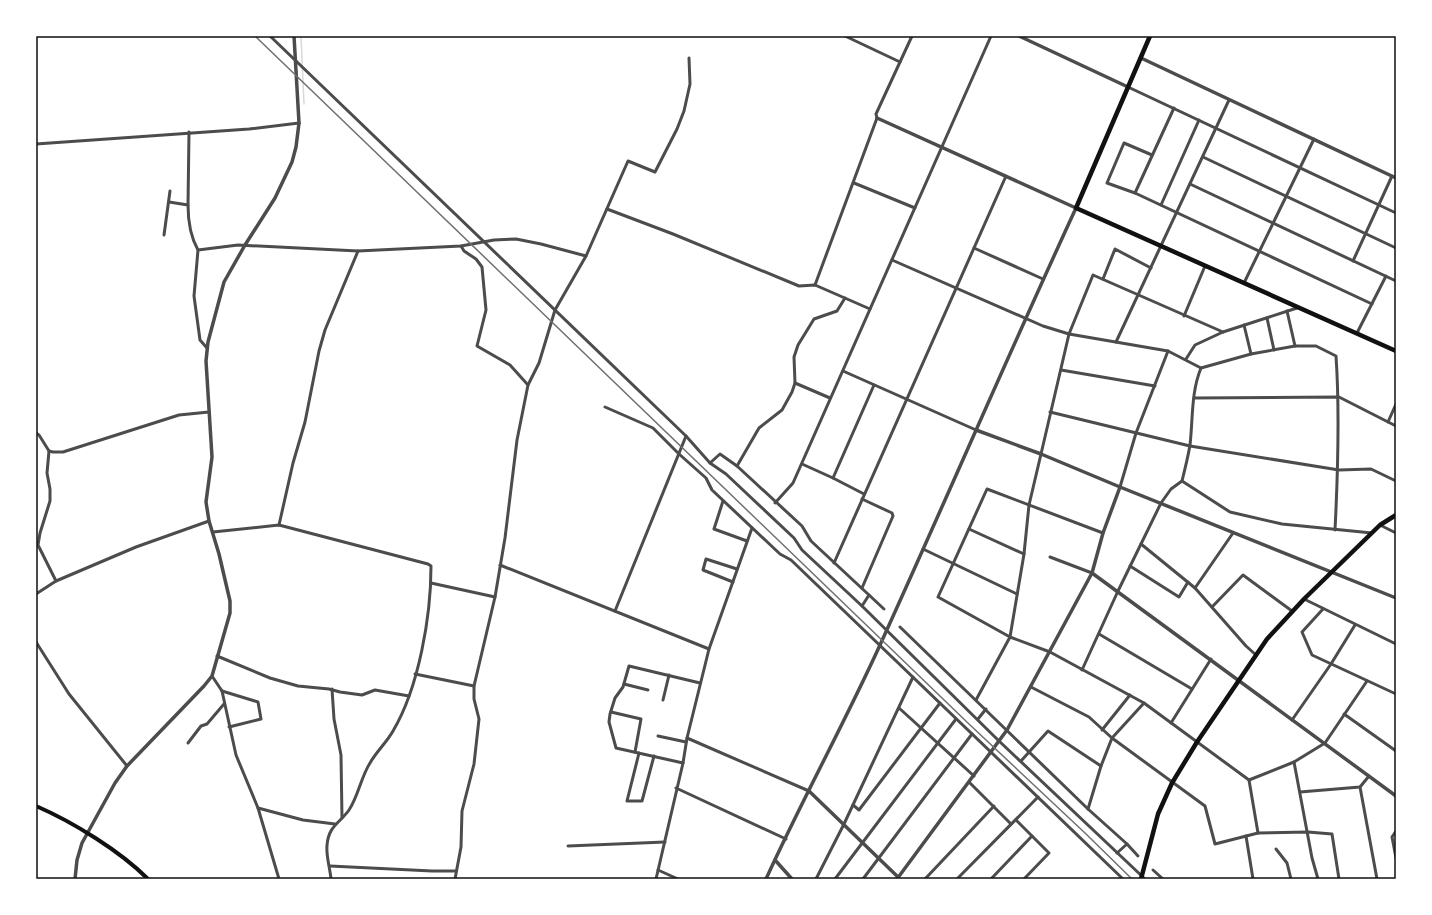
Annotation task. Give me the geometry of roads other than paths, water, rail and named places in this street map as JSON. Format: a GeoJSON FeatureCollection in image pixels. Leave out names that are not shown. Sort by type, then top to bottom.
{"type":"FeatureCollection","features":[{"type":"Feature","properties":{"kind":"main road"},"geometry":{"type":"LineString","coordinates":[[1150,36],[1076,208],[1396,351]]}},
{"type":"Feature","properties":{"kind":"main road"},"geometry":{"type":"LineString","coordinates":[[1142,878],[1158,814],[1172,783],[1197,742],[1256,655],[1276,628],[1304,599],[1380,525],[1396,515]]}},
{"type":"Feature","properties":{"kind":"main road"},"geometry":{"type":"LineString","coordinates":[[36,806],[87,833],[114,851],[148,879]]}},
{"type":"Feature","properties":{"kind":"street"},"geometry":{"type":"LineString","coordinates":[[270,36],[295,62],[686,436],[710,463],[726,474],[794,538],[802,550],[887,630],[1142,878]]}},
{"type":"Feature","properties":{"kind":"street"},"geometry":{"type":"LineString","coordinates":[[75,879],[79,851],[87,833],[115,783],[127,766],[212,676],[230,613],[230,600],[209,521],[206,502],[212,457],[206,361],[207,348],[224,282],[245,245],[275,198],[292,162],[296,147],[299,123],[294,36]]}},
{"type":"Feature","properties":{"kind":"street"},"geometry":{"type":"LineString","coordinates":[[845,36],[900,62]]}},
{"type":"Feature","properties":{"kind":"street"},"geometry":{"type":"LineString","coordinates":[[815,285],[854,183],[877,118],[876,114],[912,36]]}},
{"type":"Feature","properties":{"kind":"street"},"geometry":{"type":"LineString","coordinates":[[775,503],[793,483],[802,464],[991,36]]}},
{"type":"Feature","properties":{"kind":"street"},"geometry":{"type":"LineString","coordinates":[[1019,36],[1396,213]]}},
{"type":"Feature","properties":{"kind":"street"},"geometry":{"type":"LineString","coordinates":[[455,879],[461,847],[462,811],[474,764],[479,719],[474,699],[474,686],[495,597],[505,538],[517,440],[528,384],[539,363],[556,310],[586,256],[628,161],[655,172],[677,128],[684,111],[690,84],[689,58]]}},
{"type":"Feature","properties":{"kind":"street"},"geometry":{"type":"LineString","coordinates":[[1141,58],[1394,177],[1353,261]]}},
{"type":"Feature","properties":{"kind":"street"},"geometry":{"type":"LineString","coordinates":[[1116,342],[1229,100]]}},
{"type":"Feature","properties":{"kind":"street"},"geometry":{"type":"LineString","coordinates":[[1135,193],[1174,108]]}},
{"type":"Feature","properties":{"kind":"street"},"geometry":{"type":"LineString","coordinates":[[766,879],[880,646],[1024,319],[1076,208],[877,118]]}},
{"type":"Feature","properties":{"kind":"street"},"geometry":{"type":"LineString","coordinates":[[1160,205],[1199,120]]}},
{"type":"Feature","properties":{"kind":"street"},"geometry":{"type":"LineString","coordinates":[[36,144],[299,123]]}},
{"type":"Feature","properties":{"kind":"street"},"geometry":{"type":"LineString","coordinates":[[189,132],[188,215],[192,240],[198,250],[194,296],[200,340],[207,348]]}},
{"type":"Feature","properties":{"kind":"street"},"geometry":{"type":"LineString","coordinates":[[1244,284],[1314,139]]}},
{"type":"Feature","properties":{"kind":"street"},"geometry":{"type":"LineString","coordinates":[[1152,155],[1124,143],[1107,184],[1135,193],[1372,304]]}},
{"type":"Feature","properties":{"kind":"street"},"geometry":{"type":"LineString","coordinates":[[1203,157],[1396,248]]}},
{"type":"Feature","properties":{"kind":"street"},"geometry":{"type":"LineString","coordinates":[[834,563],[1006,176]]}},
{"type":"Feature","properties":{"kind":"street"},"geometry":{"type":"LineString","coordinates":[[854,183],[915,208]]}},
{"type":"Feature","properties":{"kind":"street"},"geometry":{"type":"LineString","coordinates":[[1190,184],[1396,281]]}},
{"type":"Feature","properties":{"kind":"street"},"geometry":{"type":"LineString","coordinates":[[164,235],[170,191]]}},
{"type":"Feature","properties":{"kind":"street"},"geometry":{"type":"LineString","coordinates":[[169,202],[188,205]]}},
{"type":"Feature","properties":{"kind":"street"},"geometry":{"type":"LineString","coordinates":[[607,209],[673,234],[799,286],[815,285],[870,309]]}},
{"type":"Feature","properties":{"kind":"street"},"geometry":{"type":"LineString","coordinates":[[198,250],[245,245],[358,251],[461,246],[494,240],[516,240],[541,244],[586,256]]}},
{"type":"Feature","properties":{"kind":"street"},"geometry":{"type":"LineString","coordinates":[[461,246],[464,251],[476,259],[482,267],[486,310],[477,346],[510,365],[528,384]]}},
{"type":"Feature","properties":{"kind":"street"},"geometry":{"type":"LineString","coordinates":[[974,248],[1043,279]]}},
{"type":"Feature","properties":{"kind":"street"},"geometry":{"type":"LineString","coordinates":[[1103,279],[1115,249],[1151,268]]}},
{"type":"Feature","properties":{"kind":"street"},"geometry":{"type":"LineString","coordinates":[[279,525],[293,463],[306,422],[319,351],[325,330],[358,251]]}},
{"type":"Feature","properties":{"kind":"street"},"geometry":{"type":"LineString","coordinates":[[892,260],[1024,319],[1069,334],[1168,351],[1201,368],[1251,354],[1295,346],[1316,346],[1336,356],[1339,397],[1335,530]]}},
{"type":"Feature","properties":{"kind":"street"},"geometry":{"type":"LineString","coordinates":[[1184,316],[1205,266]]}},
{"type":"Feature","properties":{"kind":"street"},"geometry":{"type":"LineString","coordinates":[[976,700],[1010,637],[1024,554],[1029,504],[1040,454],[1069,334],[1093,275],[1223,332]]}},
{"type":"Feature","properties":{"kind":"street"},"geometry":{"type":"LineString","coordinates":[[1357,333],[1386,276]]}},
{"type":"Feature","properties":{"kind":"street"},"geometry":{"type":"LineString","coordinates":[[737,466],[759,428],[782,410],[792,392],[795,383],[794,357],[798,344],[814,319],[837,311],[845,298]]}},
{"type":"Feature","properties":{"kind":"street"},"geometry":{"type":"LineString","coordinates":[[1186,359],[1195,344],[1223,332],[1297,308]]}},
{"type":"Feature","properties":{"kind":"street"},"geometry":{"type":"LineString","coordinates":[[1287,311],[1295,346]]}},
{"type":"Feature","properties":{"kind":"street"},"geometry":{"type":"LineString","coordinates":[[1267,318],[1274,350]]}},
{"type":"Feature","properties":{"kind":"street"},"geometry":{"type":"LineString","coordinates":[[1244,325],[1251,354]]}},
{"type":"Feature","properties":{"kind":"street"},"geometry":{"type":"LineString","coordinates":[[687,738],[809,791],[863,842],[898,878],[1007,730],[1092,573],[1103,533],[1120,487],[1136,434],[1168,351]]}},
{"type":"Feature","properties":{"kind":"street"},"geometry":{"type":"LineString","coordinates":[[1082,670],[1118,591],[1161,503],[1172,489],[1182,481],[1190,446],[1197,376],[1201,368]]}},
{"type":"Feature","properties":{"kind":"street"},"geometry":{"type":"LineString","coordinates":[[1061,370],[1155,386]]}},
{"type":"Feature","properties":{"kind":"street"},"geometry":{"type":"LineString","coordinates":[[843,371],[976,430],[1040,454],[1396,598]]}},
{"type":"Feature","properties":{"kind":"street"},"geometry":{"type":"LineString","coordinates":[[795,383],[830,398]]}},
{"type":"Feature","properties":{"kind":"street"},"geometry":{"type":"LineString","coordinates":[[833,478],[874,385]]}},
{"type":"Feature","properties":{"kind":"street"},"geometry":{"type":"LineString","coordinates":[[1194,398],[1339,397],[1396,426]]}},
{"type":"Feature","properties":{"kind":"street"},"geometry":{"type":"LineString","coordinates":[[1388,422],[1396,404]]}},
{"type":"Feature","properties":{"kind":"street"},"geometry":{"type":"LineString","coordinates":[[605,407],[653,428],[706,478],[712,490],[780,554],[792,560],[1123,879]]}},
{"type":"Feature","properties":{"kind":"street"},"geometry":{"type":"LineString","coordinates":[[49,451],[63,452],[179,415],[209,412]]}},
{"type":"Feature","properties":{"kind":"street"},"geometry":{"type":"LineString","coordinates":[[1050,412],[1190,446],[1338,470],[1371,469],[1396,481]]}},
{"type":"Feature","properties":{"kind":"street"},"geometry":{"type":"LineString","coordinates":[[36,433],[39,435],[49,451],[48,474],[50,489],[50,501],[40,533],[38,545],[56,580]]}},
{"type":"Feature","properties":{"kind":"street"},"geometry":{"type":"LineString","coordinates":[[615,611],[686,436]]}},
{"type":"Feature","properties":{"kind":"street"},"geometry":{"type":"LineString","coordinates":[[710,463],[720,454],[737,466],[775,503],[802,526],[811,541],[884,609]]}},
{"type":"Feature","properties":{"kind":"street"},"geometry":{"type":"LineString","coordinates":[[802,464],[864,494]]}},
{"type":"Feature","properties":{"kind":"street"},"geometry":{"type":"LineString","coordinates":[[1182,481],[1230,512],[1282,524],[1372,533]]}},
{"type":"Feature","properties":{"kind":"street"},"geometry":{"type":"LineString","coordinates":[[1103,533],[987,489],[938,597],[1010,637],[1050,652],[1144,703],[1249,780],[1258,833]]}},
{"type":"Feature","properties":{"kind":"street"},"geometry":{"type":"LineString","coordinates":[[862,499],[892,513],[893,516],[862,588]]}},
{"type":"Feature","properties":{"kind":"street"},"geometry":{"type":"LineString","coordinates":[[724,501],[714,530],[747,541]]}},
{"type":"Feature","properties":{"kind":"street"},"geometry":{"type":"LineString","coordinates":[[36,594],[56,580],[136,547],[209,521]]}},
{"type":"Feature","properties":{"kind":"street"},"geometry":{"type":"LineString","coordinates":[[213,532],[279,525],[431,566],[431,583],[424,641],[409,696],[393,731],[369,763],[349,811],[335,824],[329,835],[327,846],[331,879]]}},
{"type":"Feature","properties":{"kind":"street"},"geometry":{"type":"LineString","coordinates":[[1380,525],[1396,533]]}},
{"type":"Feature","properties":{"kind":"street"},"geometry":{"type":"LineString","coordinates":[[656,879],[683,763],[686,742],[709,649],[752,528]]}},
{"type":"Feature","properties":{"kind":"street"},"geometry":{"type":"LineString","coordinates":[[969,529],[1024,554]]}},
{"type":"Feature","properties":{"kind":"street"},"geometry":{"type":"LineString","coordinates":[[1195,588],[1233,533]]}},
{"type":"Feature","properties":{"kind":"street"},"geometry":{"type":"LineString","coordinates":[[1141,544],[1195,588],[1246,646],[1256,655]]}},
{"type":"Feature","properties":{"kind":"street"},"geometry":{"type":"LineString","coordinates":[[924,549],[1017,594]]}},
{"type":"Feature","properties":{"kind":"street"},"geometry":{"type":"LineString","coordinates":[[1050,557],[1092,573],[1396,796]]}},
{"type":"Feature","properties":{"kind":"street"},"geometry":{"type":"LineString","coordinates":[[733,582],[703,570],[706,560],[737,569]]}},
{"type":"Feature","properties":{"kind":"street"},"geometry":{"type":"LineString","coordinates":[[500,565],[709,649]]}},
{"type":"Feature","properties":{"kind":"street"},"geometry":{"type":"LineString","coordinates":[[1130,566],[1179,597],[1188,582]]}},
{"type":"Feature","properties":{"kind":"street"},"geometry":{"type":"LineString","coordinates":[[1212,607],[1243,575],[1292,611]]}},
{"type":"Feature","properties":{"kind":"street"},"geometry":{"type":"LineString","coordinates":[[431,583],[495,597]]}},
{"type":"Feature","properties":{"kind":"street"},"geometry":{"type":"LineString","coordinates":[[862,606],[868,595]]}},
{"type":"Feature","properties":{"kind":"street"},"geometry":{"type":"LineString","coordinates":[[1304,599],[1396,644]]}},
{"type":"Feature","properties":{"kind":"street"},"geometry":{"type":"LineString","coordinates":[[1323,609],[1302,632],[1312,655],[1396,694]]}},
{"type":"Feature","properties":{"kind":"street"},"geometry":{"type":"LineString","coordinates":[[1292,720],[1331,664],[1355,625]]}},
{"type":"Feature","properties":{"kind":"street"},"geometry":{"type":"LineString","coordinates":[[900,627],[1138,856]]}},
{"type":"Feature","properties":{"kind":"street"},"geometry":{"type":"LineString","coordinates":[[1099,634],[1192,689]]}},
{"type":"Feature","properties":{"kind":"street"},"geometry":{"type":"LineString","coordinates":[[36,642],[69,694],[127,766]]}},
{"type":"Feature","properties":{"kind":"street"},"geometry":{"type":"LineString","coordinates":[[217,656],[270,678],[298,686],[362,695],[375,690],[409,696]]}},
{"type":"Feature","properties":{"kind":"street"},"geometry":{"type":"LineString","coordinates":[[1171,723],[1211,659]]}},
{"type":"Feature","properties":{"kind":"street"},"geometry":{"type":"LineString","coordinates":[[683,763],[616,748],[609,722],[611,712],[615,698],[624,684],[629,666],[700,683]]}},
{"type":"Feature","properties":{"kind":"street"},"geometry":{"type":"LineString","coordinates":[[415,674],[474,686]]}},
{"type":"Feature","properties":{"kind":"street"},"geometry":{"type":"LineString","coordinates":[[664,700],[669,675]]}},
{"type":"Feature","properties":{"kind":"street"},"geometry":{"type":"LineString","coordinates":[[212,676],[222,691],[236,755],[258,808],[278,879]]}},
{"type":"Feature","properties":{"kind":"street"},"geometry":{"type":"LineString","coordinates":[[816,879],[844,824],[913,677]]}},
{"type":"Feature","properties":{"kind":"street"},"geometry":{"type":"LineString","coordinates":[[1249,780],[1294,762],[1325,743],[1367,680]]}},
{"type":"Feature","properties":{"kind":"street"},"geometry":{"type":"LineString","coordinates":[[624,684],[648,690]]}},
{"type":"Feature","properties":{"kind":"street"},"geometry":{"type":"LineString","coordinates":[[1031,687],[1089,717],[1112,738],[1205,806],[1216,844],[1258,833],[1308,832],[1332,834],[1339,879]]}},
{"type":"Feature","properties":{"kind":"street"},"geometry":{"type":"LineString","coordinates":[[332,690],[334,719],[341,755],[342,818]]}},
{"type":"Feature","properties":{"kind":"street"},"geometry":{"type":"LineString","coordinates":[[222,691],[258,702],[261,719],[229,727]]}},
{"type":"Feature","properties":{"kind":"street"},"geometry":{"type":"LineString","coordinates":[[1102,730],[1130,696]]}},
{"type":"Feature","properties":{"kind":"street"},"geometry":{"type":"LineString","coordinates":[[853,805],[859,810],[940,703]]}},
{"type":"Feature","properties":{"kind":"street"},"geometry":{"type":"LineString","coordinates":[[1088,809],[1101,766],[1112,738],[1144,703]]}},
{"type":"Feature","properties":{"kind":"street"},"geometry":{"type":"LineString","coordinates":[[188,743],[201,726],[207,724],[224,704]]}},
{"type":"Feature","properties":{"kind":"street"},"geometry":{"type":"LineString","coordinates":[[899,708],[974,776]]}},
{"type":"Feature","properties":{"kind":"street"},"geometry":{"type":"LineString","coordinates":[[978,719],[986,709]]}},
{"type":"Feature","properties":{"kind":"street"},"geometry":{"type":"LineString","coordinates":[[611,712],[641,719],[634,752]]}},
{"type":"Feature","properties":{"kind":"street"},"geometry":{"type":"LineString","coordinates":[[1344,714],[1396,751]]}},
{"type":"Feature","properties":{"kind":"street"},"geometry":{"type":"LineString","coordinates":[[835,879],[956,719]]}},
{"type":"Feature","properties":{"kind":"street"},"geometry":{"type":"LineString","coordinates":[[1021,761],[1048,731],[1101,766]]}},
{"type":"Feature","properties":{"kind":"street"},"geometry":{"type":"LineString","coordinates":[[863,879],[972,734]]}},
{"type":"Feature","properties":{"kind":"street"},"geometry":{"type":"LineString","coordinates":[[658,736],[686,742]]}},
{"type":"Feature","properties":{"kind":"street"},"geometry":{"type":"LineString","coordinates":[[639,753],[627,800],[642,801],[654,756]]}},
{"type":"Feature","properties":{"kind":"street"},"geometry":{"type":"LineString","coordinates":[[1294,762],[1312,858],[1318,879]]}},
{"type":"Feature","properties":{"kind":"street"},"geometry":{"type":"LineString","coordinates":[[1300,792],[1360,787],[1369,776]]}},
{"type":"Feature","properties":{"kind":"street"},"geometry":{"type":"LineString","coordinates":[[970,782],[1011,824]]}},
{"type":"Feature","properties":{"kind":"street"},"geometry":{"type":"LineString","coordinates":[[1360,787],[1377,879]]}},
{"type":"Feature","properties":{"kind":"street"},"geometry":{"type":"LineString","coordinates":[[676,788],[786,839]]}},
{"type":"Feature","properties":{"kind":"street"},"geometry":{"type":"LineString","coordinates":[[957,879],[1038,797]]}},
{"type":"Feature","properties":{"kind":"street"},"geometry":{"type":"LineString","coordinates":[[925,879],[994,806]]}},
{"type":"Feature","properties":{"kind":"street"},"geometry":{"type":"LineString","coordinates":[[258,808],[303,820],[335,824]]}},
{"type":"Feature","properties":{"kind":"street"},"geometry":{"type":"LineString","coordinates":[[1016,820],[1049,853],[1024,879]]}},
{"type":"Feature","properties":{"kind":"street"},"geometry":{"type":"LineString","coordinates":[[1396,831],[1392,837],[1396,858]]}},
{"type":"Feature","properties":{"kind":"street"},"geometry":{"type":"LineString","coordinates":[[991,879],[1032,836]]}},
{"type":"Feature","properties":{"kind":"street"},"geometry":{"type":"LineString","coordinates":[[1246,836],[1253,879]]}},
{"type":"Feature","properties":{"kind":"street"},"geometry":{"type":"LineString","coordinates":[[568,846],[665,842]]}},
{"type":"Feature","properties":{"kind":"street"},"geometry":{"type":"LineString","coordinates":[[1117,853],[1127,844]]}},
{"type":"Feature","properties":{"kind":"street"},"geometry":{"type":"LineString","coordinates":[[1276,849],[1287,863],[1291,879]]}},
{"type":"Feature","properties":{"kind":"street"},"geometry":{"type":"LineString","coordinates":[[775,860],[792,879]]}},
{"type":"Feature","properties":{"kind":"street"},"geometry":{"type":"LineString","coordinates":[[330,866],[456,871]]}},
{"type":"Feature","properties":{"kind":"street"},"geometry":{"type":"LineString","coordinates":[[658,870],[678,879]]}},
{"type":"Feature","properties":{"kind":"street"},"geometry":{"type":"LineString","coordinates":[[1152,870],[1164,879]]}},
{"type":"Feature","properties":{"kind":"waterway"},"geometry":{"type":"LineString","coordinates":[[301,36],[304,104]]}},
{"type":"Feature","properties":{"kind":"railway"},"geometry":{"type":"LineString","coordinates":[[255,36],[969,724],[1132,879]]}}]}
